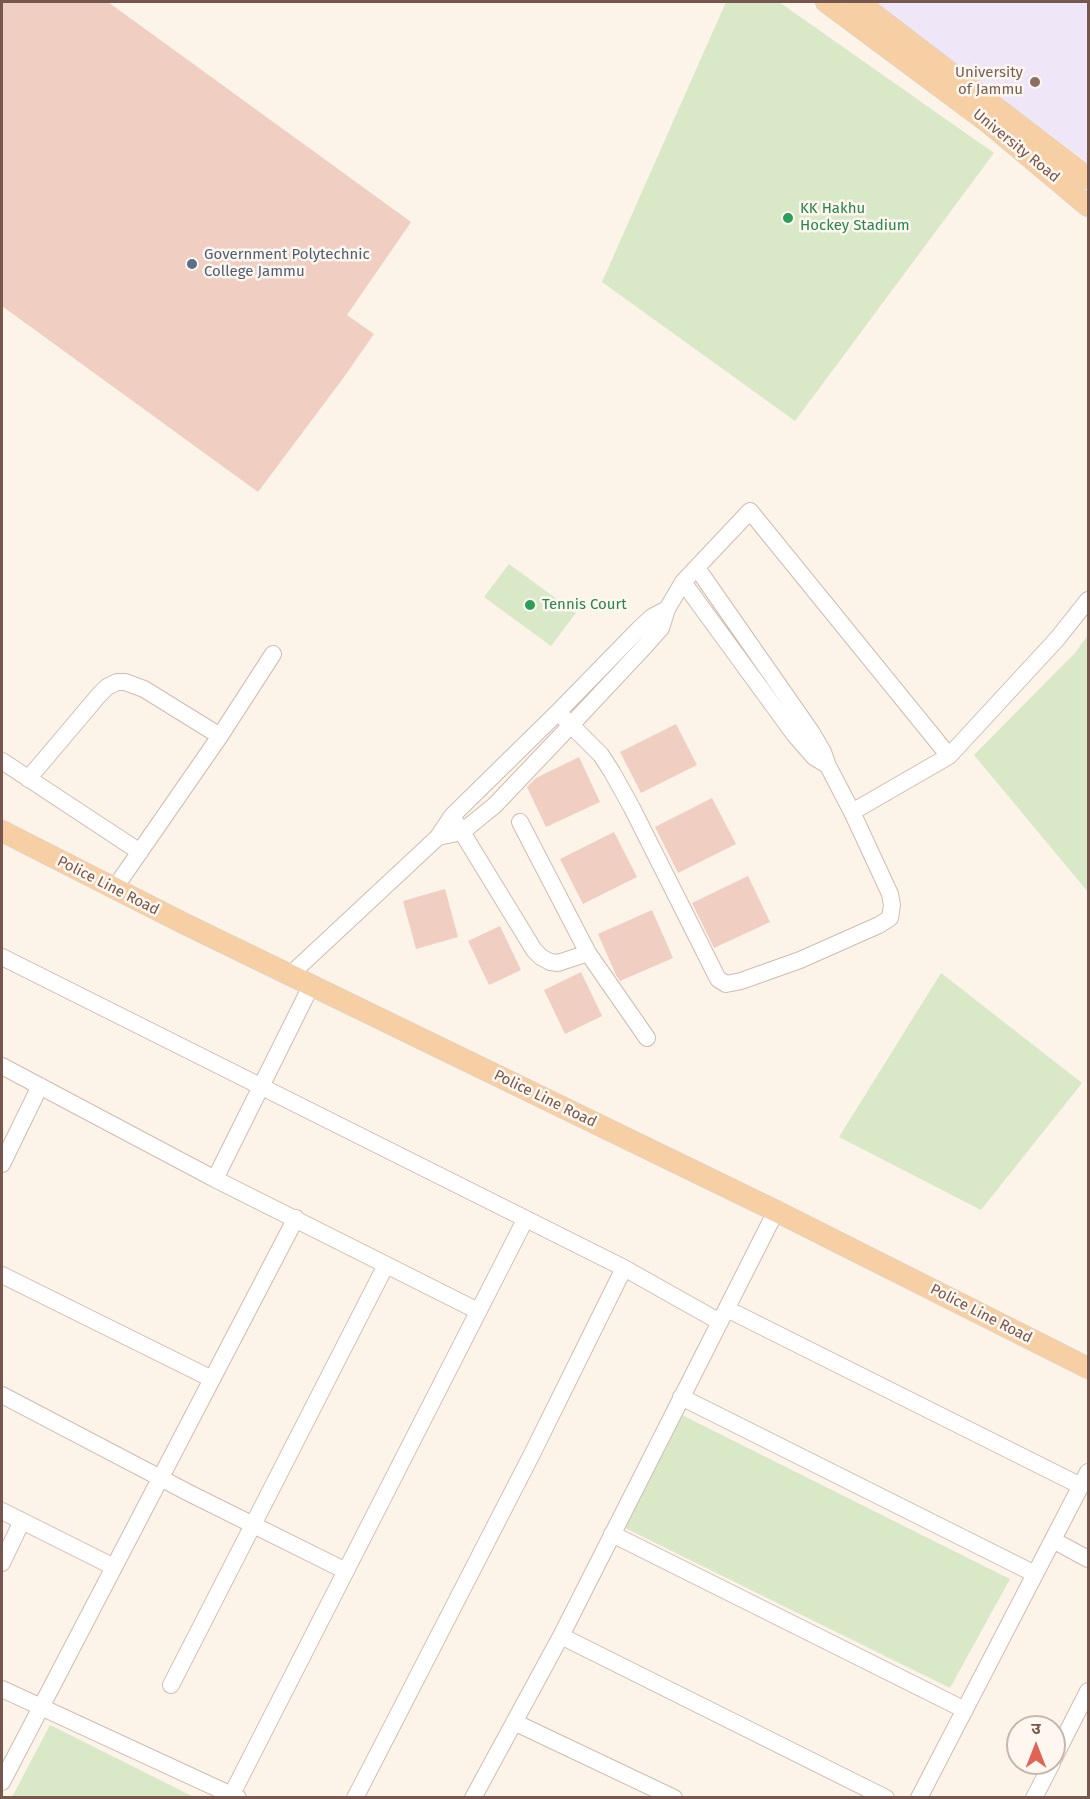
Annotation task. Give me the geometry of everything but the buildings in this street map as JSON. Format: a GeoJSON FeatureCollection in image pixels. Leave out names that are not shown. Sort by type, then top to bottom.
{"type":"FeatureCollection","features":[{"type":"Feature","properties":{"kind":"main road","name":"University Road"},"geometry":{"type":"LineString","coordinates":[[826,2],[990,124],[1089,206]]}},
{"type":"Feature","properties":{"kind":"main road","name":"University Road"},"geometry":{"type":"LineString","coordinates":[[858,2],[1089,178]]}},
{"type":"Feature","properties":{"kind":"main road","name":"Police Line Road"},"geometry":{"type":"LineString","coordinates":[[2,831],[114,889],[776,1212],[1089,1368]]}},
{"type":"Feature","properties":{"kind":"street"},"geometry":{"type":"LineString","coordinates":[[438,837],[462,832],[495,805],[661,628],[667,609],[683,582],[750,511],[949,756]]}},
{"type":"Feature","properties":{"kind":"street"},"geometry":{"type":"LineString","coordinates":[[558,712],[601,755],[612,771],[718,979],[726,984],[800,960],[890,918],[892,905],[890,894],[823,752],[697,568]]}},
{"type":"Feature","properties":{"kind":"street"},"geometry":{"type":"LineString","coordinates":[[683,582],[794,734],[814,757],[828,766]]}},
{"type":"Feature","properties":{"kind":"street"},"geometry":{"type":"LineString","coordinates":[[852,812],[949,756],[1057,639],[1089,600]]}},
{"type":"Feature","properties":{"kind":"street"},"geometry":{"type":"LineString","coordinates":[[290,975],[438,837],[452,816],[639,629],[652,617],[667,609]]}},
{"type":"Feature","properties":{"kind":"street"},"geometry":{"type":"LineString","coordinates":[[114,889],[220,736],[273,654]]}},
{"type":"Feature","properties":{"kind":"street"},"geometry":{"type":"LineString","coordinates":[[28,779],[99,695],[107,687],[117,682],[125,682],[144,689],[220,736]]}},
{"type":"Feature","properties":{"kind":"street"},"geometry":{"type":"LineString","coordinates":[[2,762],[140,852]]}},
{"type":"Feature","properties":{"kind":"street"},"geometry":{"type":"LineString","coordinates":[[452,816],[534,950],[550,962],[558,963],[588,953]]}},
{"type":"Feature","properties":{"kind":"street"},"geometry":{"type":"LineString","coordinates":[[520,822],[588,953],[647,1038]]}},
{"type":"Feature","properties":{"kind":"street"},"geometry":{"type":"LineString","coordinates":[[2,957],[525,1220],[723,1316],[1085,1479],[919,1797]]}},
{"type":"Feature","properties":{"kind":"street"},"geometry":{"type":"LineString","coordinates":[[215,1179],[311,986]]}},
{"type":"Feature","properties":{"kind":"street"},"geometry":{"type":"LineString","coordinates":[[2,1066],[215,1179],[478,1311]]}},
{"type":"Feature","properties":{"kind":"street"},"geometry":{"type":"LineString","coordinates":[[2,1164],[40,1086]]}},
{"type":"Feature","properties":{"kind":"street"},"geometry":{"type":"LineString","coordinates":[[473,1797],[561,1636],[776,1212]]}},
{"type":"Feature","properties":{"kind":"street"},"geometry":{"type":"LineString","coordinates":[[2,1782],[296,1218]]}},
{"type":"Feature","properties":{"kind":"street"},"geometry":{"type":"LineString","coordinates":[[2,1689],[235,1796],[346,1571],[525,1220]]}},
{"type":"Feature","properties":{"kind":"street"},"geometry":{"type":"LineString","coordinates":[[171,1684],[386,1265]]}},
{"type":"Feature","properties":{"kind":"street"},"geometry":{"type":"LineString","coordinates":[[355,1797],[624,1268]]}},
{"type":"Feature","properties":{"kind":"street"},"geometry":{"type":"LineString","coordinates":[[2,1275],[212,1379]]}},
{"type":"Feature","properties":{"kind":"street"},"geometry":{"type":"LineString","coordinates":[[2,1395],[160,1478],[346,1571]]}},
{"type":"Feature","properties":{"kind":"street"},"geometry":{"type":"LineString","coordinates":[[681,1397],[1035,1574]]}},
{"type":"Feature","properties":{"kind":"street"},"geometry":{"type":"LineString","coordinates":[[2,1511],[114,1567]]}},
{"type":"Feature","properties":{"kind":"street"},"geometry":{"type":"LineString","coordinates":[[2,1563],[22,1521]]}},
{"type":"Feature","properties":{"kind":"street"},"geometry":{"type":"LineString","coordinates":[[612,1534],[964,1710]]}},
{"type":"Feature","properties":{"kind":"street"},"geometry":{"type":"LineString","coordinates":[[1053,1540],[1089,1559]]}},
{"type":"Feature","properties":{"kind":"street"},"geometry":{"type":"LineString","coordinates":[[561,1636],[886,1797]]}},
{"type":"Feature","properties":{"kind":"street"},"geometry":{"type":"LineString","coordinates":[[1066,1735],[1089,1691]]}},
{"type":"Feature","properties":{"kind":"street"},"geometry":{"type":"LineString","coordinates":[[514,1722],[674,1797]]}},
{"type":"Feature","properties":{"kind":"street"},"geometry":{"type":"LineString","coordinates":[[1034,1797],[1046,1775]]}},
{"type":"Feature","properties":{"kind":"shaded area","name":"University of Jammu"},"geometry":{"type":"Polygon","coordinates":[[[873,2],[1088,2],[1088,163],[873,2]]]}},
{"type":"Feature","properties":{"kind":"green space","name":"KK Hakhu Hockey Stadium"},"geometry":{"type":"Polygon","coordinates":[[[726,2],[779,2],[994,153],[795,421],[602,282],[726,2]]]}},
{"type":"Feature","properties":{"kind":"green space","name":"Tennis Court"},"geometry":{"type":"Polygon","coordinates":[[[509,564],[576,613],[551,646],[484,597],[509,564]]]}},
{"type":"Feature","properties":{"kind":"green space"},"geometry":{"type":"Polygon","coordinates":[[[1088,635],[1088,892],[974,755],[1075,653],[1088,635]]]}},
{"type":"Feature","properties":{"kind":"green space"},"geometry":{"type":"Polygon","coordinates":[[[941,973],[1082,1083],[981,1210],[839,1137],[941,973]]]}},
{"type":"Feature","properties":{"kind":"green space"},"geometry":{"type":"Polygon","coordinates":[[[674,1411],[1010,1579],[950,1688],[615,1523],[674,1411]]]}},
{"type":"Feature","properties":{"kind":"green space"},"geometry":{"type":"Polygon","coordinates":[[[50,1725],[194,1797],[12,1797],[50,1725]]]}},
{"type":"Feature","properties":{"kind":"place","name":"University of Jammu"},"geometry":{"type":"Point","coordinates":[1035,82]}},
{"type":"Feature","properties":{"kind":"place","name":"KK Hakhu Hockey Stadium"},"geometry":{"type":"Point","coordinates":[788,218]}},
{"type":"Feature","properties":{"kind":"place","name":"Government Polytechnic College Jammu"},"geometry":{"type":"Point","coordinates":[192,264]}},
{"type":"Feature","properties":{"kind":"place","name":"Tennis Court"},"geometry":{"type":"Point","coordinates":[530,605]}}]}
